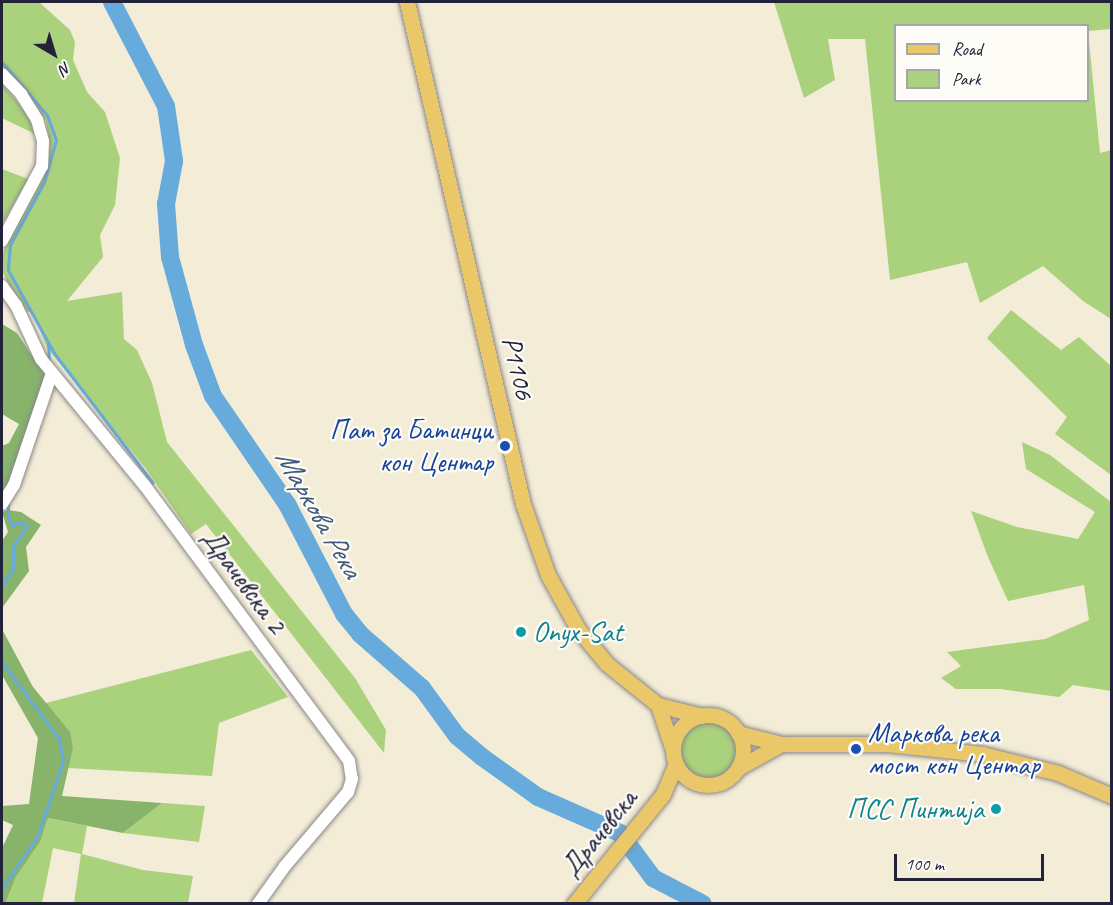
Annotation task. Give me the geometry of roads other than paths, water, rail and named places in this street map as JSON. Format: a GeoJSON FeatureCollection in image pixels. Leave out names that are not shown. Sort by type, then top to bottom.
{"type":"FeatureCollection","features":[{"type":"Feature","properties":{"kind":"main road","name":"P1106"},"geometry":{"type":"LineString","coordinates":[[407,2],[523,504],[538,551],[566,611],[592,649],[658,705]]}},
{"type":"Feature","properties":{"kind":"main road"},"geometry":{"type":"LineString","coordinates":[[658,705],[723,719],[738,733],[781,744],[886,744],[982,754],[1058,773],[1112,796]]}},
{"type":"Feature","properties":{"kind":"main road"},"geometry":{"type":"LineString","coordinates":[[658,705],[674,757],[692,782],[718,784],[738,768],[781,744]]}},
{"type":"Feature","properties":{"kind":"main road"},"geometry":{"type":"LineString","coordinates":[[674,757],[684,725],[702,716]]}},
{"type":"Feature","properties":{"kind":"main road"},"geometry":{"type":"LineString","coordinates":[[738,733],[743,754],[738,768]]}},
{"type":"Feature","properties":{"kind":"main road","name":"Драчевска"},"geometry":{"type":"LineString","coordinates":[[574,903],[663,794],[674,757]]}},
{"type":"Feature","properties":{"kind":"main road","name":"Драчевска"},"geometry":{"type":"LineString","coordinates":[[663,794],[692,782]]}},
{"type":"Feature","properties":{"kind":"street"},"geometry":{"type":"LineString","coordinates":[[2,74],[26,102],[43,141],[42,165],[2,242]]}},
{"type":"Feature","properties":{"kind":"street","name":"Драчевска 2"},"geometry":{"type":"LineString","coordinates":[[2,286],[16,305],[35,350],[145,486],[349,761],[352,779],[348,792],[285,866],[258,903]]}},
{"type":"Feature","properties":{"kind":"street"},"geometry":{"type":"LineString","coordinates":[[2,504],[14,485],[52,373]]}},
{"type":"Feature","properties":{"kind":"waterway","name":"Маркова Река"},"geometry":{"type":"LineString","coordinates":[[112,2],[166,106],[174,161],[166,204],[170,257],[194,345],[213,396],[287,504],[344,614],[360,634],[422,688],[457,736],[482,757],[538,797],[620,833],[653,878],[703,904]]}},
{"type":"Feature","properties":{"kind":"waterway"},"geometry":{"type":"LineString","coordinates":[[2,62],[47,115],[56,140],[44,182],[10,245],[8,270],[54,353],[153,483]]}},
{"type":"Feature","properties":{"kind":"waterway"},"geometry":{"type":"LineString","coordinates":[[48,342],[49,363]]}},
{"type":"Feature","properties":{"kind":"waterway"},"geometry":{"type":"LineString","coordinates":[[2,586],[13,569],[13,546],[27,526],[21,522],[13,525],[8,518],[8,502]]}},
{"type":"Feature","properties":{"kind":"waterway"},"geometry":{"type":"LineString","coordinates":[[2,662],[59,739],[63,761],[38,835],[2,888]]}},
{"type":"Feature","properties":{"kind":"place","name":"Пат за Батинци кон Центар"},"geometry":{"type":"Point","coordinates":[505,446]}},
{"type":"Feature","properties":{"kind":"place","name":"Onyx-Sat"},"geometry":{"type":"Point","coordinates":[521,632]}},
{"type":"Feature","properties":{"kind":"place","name":"Маркова река мост кон Центар"},"geometry":{"type":"Point","coordinates":[856,749]}},
{"type":"Feature","properties":{"kind":"place","name":"ПСС Пинтија"},"geometry":{"type":"Point","coordinates":[996,809]}}]}
